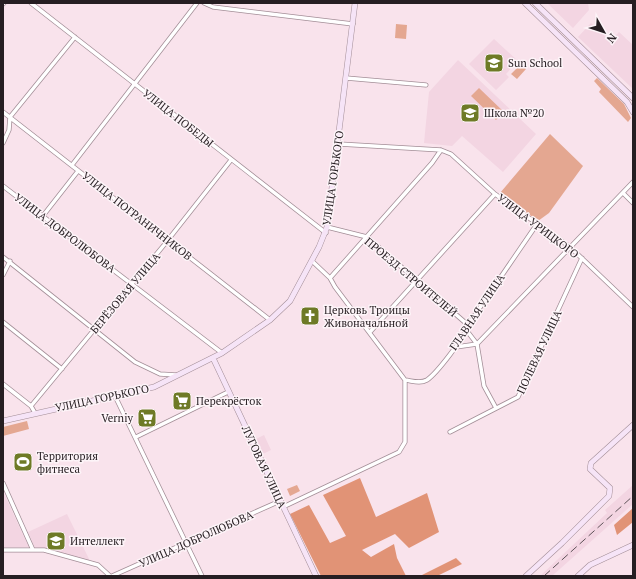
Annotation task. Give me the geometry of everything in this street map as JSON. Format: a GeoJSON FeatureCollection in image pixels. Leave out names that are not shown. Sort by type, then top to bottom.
{"type":"FeatureCollection","features":[{"type":"Feature","properties":{"kind":"main road","name":"УЛИЦА ГОРЬКОГО"},"geometry":{"type":"LineString","coordinates":[[3,421],[35,412],[154,387],[179,376],[222,353],[270,320],[290,301],[326,233],[339,144],[355,3]]}},
{"type":"Feature","properties":{"kind":"main road"},"geometry":{"type":"LineString","coordinates":[[525,3],[627,102],[633,112]]}},
{"type":"Feature","properties":{"kind":"main road"},"geometry":{"type":"LineString","coordinates":[[535,3],[633,98]]}},
{"type":"Feature","properties":{"kind":"main road","name":"ЛУГОВАЯ УЛИЦА"},"geometry":{"type":"LineString","coordinates":[[213,358],[316,576]]}},
{"type":"Feature","properties":{"kind":"main road"},"geometry":{"type":"LineString","coordinates":[[526,576],[562,543],[609,496],[610,488],[590,469],[591,463],[633,425]]}},
{"type":"Feature","properties":{"kind":"main road"},"geometry":{"type":"LineString","coordinates":[[578,576],[590,565],[633,545]]}},
{"type":"Feature","properties":{"kind":"street","name":"УЛИЦА ПОБЕДЫ"},"geometry":{"type":"LineString","coordinates":[[30,3],[326,233]]}},
{"type":"Feature","properties":{"kind":"street"},"geometry":{"type":"LineString","coordinates":[[72,165],[197,3]]}},
{"type":"Feature","properties":{"kind":"street"},"geometry":{"type":"LineString","coordinates":[[204,3],[213,8],[353,24]]}},
{"type":"Feature","properties":{"kind":"street"},"geometry":{"type":"LineString","coordinates":[[3,143],[9,130],[10,117],[74,37]]}},
{"type":"Feature","properties":{"kind":"street"},"geometry":{"type":"LineString","coordinates":[[346,78],[426,85]]}},
{"type":"Feature","properties":{"kind":"street","name":"УЛИЦА ПОГРАНИЧНИКОВ"},"geometry":{"type":"LineString","coordinates":[[3,112],[270,320]]}},
{"type":"Feature","properties":{"kind":"street"},"geometry":{"type":"LineString","coordinates":[[339,144],[441,150]]}},
{"type":"Feature","properties":{"kind":"street"},"geometry":{"type":"LineString","coordinates":[[330,278],[432,163],[441,150]]}},
{"type":"Feature","properties":{"kind":"street","name":"УЛИЦА УРИЦКОГО"},"geometry":{"type":"LineString","coordinates":[[441,150],[451,154],[495,194],[570,247],[633,307]]}},
{"type":"Feature","properties":{"kind":"street","name":"БЕРЁЗОВАЯ УЛИЦА"},"geometry":{"type":"LineString","coordinates":[[31,406],[168,241],[231,160]]}},
{"type":"Feature","properties":{"kind":"street"},"geometry":{"type":"LineString","coordinates":[[42,217],[78,171]]}},
{"type":"Feature","properties":{"kind":"street"},"geometry":{"type":"LineString","coordinates":[[456,347],[476,344],[633,182]]}},
{"type":"Feature","properties":{"kind":"street","name":"УЛИЦА ДОБРОЛЮБОВА"},"geometry":{"type":"LineString","coordinates":[[3,186],[222,353]]}},
{"type":"Feature","properties":{"kind":"street"},"geometry":{"type":"LineString","coordinates":[[623,193],[633,203]]}},
{"type":"Feature","properties":{"kind":"street"},"geometry":{"type":"LineString","coordinates":[[370,332],[495,194]]}},
{"type":"Feature","properties":{"kind":"street","name":"ГЛАВНАЯ УЛИЦА"},"geometry":{"type":"LineString","coordinates":[[405,380],[418,382],[426,380],[456,347],[467,331],[468,326],[537,224]]}},
{"type":"Feature","properties":{"kind":"street","name":"ПРОЕЗД СТРОИТЕЛЕЙ"},"geometry":{"type":"LineString","coordinates":[[327,227],[367,237],[468,326]]}},
{"type":"Feature","properties":{"kind":"street"},"geometry":{"type":"LineString","coordinates":[[3,257],[95,328],[135,362],[160,374],[179,376]]}},
{"type":"Feature","properties":{"kind":"street","name":"ПОЛЕВАЯ УЛИЦА"},"geometry":{"type":"LineString","coordinates":[[450,432],[518,397],[523,390],[582,258]]}},
{"type":"Feature","properties":{"kind":"street"},"geometry":{"type":"LineString","coordinates":[[3,275],[10,261]]}},
{"type":"Feature","properties":{"kind":"street"},"geometry":{"type":"LineString","coordinates":[[283,507],[399,452],[403,448],[405,442],[405,380],[330,278],[312,261]]}},
{"type":"Feature","properties":{"kind":"street"},"geometry":{"type":"LineString","coordinates":[[3,322],[62,369]]}},
{"type":"Feature","properties":{"kind":"street"},"geometry":{"type":"LineString","coordinates":[[467,331],[476,344],[484,386],[496,408]]}},
{"type":"Feature","properties":{"kind":"street"},"geometry":{"type":"LineString","coordinates":[[3,384],[31,406],[35,412]]}},
{"type":"Feature","properties":{"kind":"street"},"geometry":{"type":"LineString","coordinates":[[136,437],[228,392]]}},
{"type":"Feature","properties":{"kind":"street"},"geometry":{"type":"LineString","coordinates":[[115,396],[202,576]]}},
{"type":"Feature","properties":{"kind":"street"},"geometry":{"type":"LineString","coordinates":[[3,483],[33,550]]}},
{"type":"Feature","properties":{"kind":"street","name":"УЛИЦА ДОБРОЛЮБОВА"},"geometry":{"type":"LineString","coordinates":[[111,576],[280,501]]}},
{"type":"Feature","properties":{"kind":"street"},"geometry":{"type":"LineString","coordinates":[[3,550],[44,550],[98,565],[111,576]]}},
{"type":"Feature","properties":{"kind":"shaded area"},"geometry":{"type":"Polygon","coordinates":[[[547,3],[588,3],[589,10],[573,28],[547,3]]]}},
{"type":"Feature","properties":{"kind":"shaded area"},"geometry":{"type":"Polygon","coordinates":[[[591,23],[610,41],[619,32],[633,45],[633,89],[578,37],[591,23]]]}},
{"type":"Feature","properties":{"kind":"shaded area"},"geometry":{"type":"Polygon","coordinates":[[[396,24],[407,25],[406,39],[395,38],[396,24]]]}},
{"type":"Feature","properties":{"kind":"shaded area","name":"Sun School"},"geometry":{"type":"Polygon","coordinates":[[[494,39],[518,61],[506,74],[509,77],[496,90],[469,64],[494,39]]]}},
{"type":"Feature","properties":{"kind":"shaded area","name":"Школа №20"},"geometry":{"type":"Polygon","coordinates":[[[458,60],[536,134],[503,172],[462,136],[452,146],[424,143],[429,92],[458,60]]]}},
{"type":"Feature","properties":{"kind":"shaded area"},"geometry":{"type":"Polygon","coordinates":[[[521,64],[526,69],[517,79],[511,74],[521,64]]]}},
{"type":"Feature","properties":{"kind":"shaded area"},"geometry":{"type":"Polygon","coordinates":[[[597,78],[624,104],[631,118],[628,122],[599,92],[601,89],[594,81],[597,78]]]}},
{"type":"Feature","properties":{"kind":"shaded area"},"geometry":{"type":"Polygon","coordinates":[[[479,88],[504,112],[496,120],[471,96],[479,88]]]}},
{"type":"Feature","properties":{"kind":"shaded area"},"geometry":{"type":"Polygon","coordinates":[[[550,134],[583,166],[549,213],[538,221],[500,193],[550,134]]]}},
{"type":"Feature","properties":{"kind":"shaded area"},"geometry":{"type":"Polygon","coordinates":[[[27,421],[29,429],[3,436],[3,427],[27,421]]]}},
{"type":"Feature","properties":{"kind":"shaded area"},"geometry":{"type":"Polygon","coordinates":[[[264,435],[271,450],[263,454],[256,439],[264,435]]]}},
{"type":"Feature","properties":{"kind":"shaded area"},"geometry":{"type":"Polygon","coordinates":[[[360,478],[376,517],[427,493],[439,532],[409,548],[395,534],[362,550],[371,557],[394,544],[397,558],[406,576],[321,576],[290,514],[309,505],[330,543],[346,536],[323,495],[360,478]]]}},
{"type":"Feature","properties":{"kind":"shaded area"},"geometry":{"type":"Polygon","coordinates":[[[297,485],[300,491],[290,496],[287,489],[297,485]]]}},
{"type":"Feature","properties":{"kind":"shaded area"},"geometry":{"type":"Polygon","coordinates":[[[633,485],[633,504],[552,576],[540,576],[607,513],[605,510],[633,485]]]}},
{"type":"Feature","properties":{"kind":"shaded area"},"geometry":{"type":"Polygon","coordinates":[[[3,491],[23,535],[29,547],[3,547],[3,491]]]}},
{"type":"Feature","properties":{"kind":"shaded area"},"geometry":{"type":"Polygon","coordinates":[[[633,508],[633,522],[617,535],[614,525],[633,508]]]}},
{"type":"Feature","properties":{"kind":"shaded area","name":"Интеллект"},"geometry":{"type":"Polygon","coordinates":[[[67,514],[90,561],[44,548],[35,548],[28,532],[67,514]]]}},
{"type":"Feature","properties":{"kind":"shaded area"},"geometry":{"type":"Polygon","coordinates":[[[456,558],[462,564],[437,576],[420,576],[456,558]]]}},
{"type":"Feature","properties":{"kind":"railway"},"geometry":{"type":"LineString","coordinates":[[544,576],[633,496]]}},
{"type":"Feature","properties":{"kind":"place","name":"Sun School"},"geometry":{"type":"Point","coordinates":[494,63]}},
{"type":"Feature","properties":{"kind":"place","name":"Школа №20"},"geometry":{"type":"Point","coordinates":[470,113]}},
{"type":"Feature","properties":{"kind":"place","name":"Церковь Троицы Живоначальной"},"geometry":{"type":"Point","coordinates":[310,316]}},
{"type":"Feature","properties":{"kind":"place","name":"Перекрёсток"},"geometry":{"type":"Point","coordinates":[182,401]}},
{"type":"Feature","properties":{"kind":"place","name":"Verniy"},"geometry":{"type":"Point","coordinates":[147,418]}},
{"type":"Feature","properties":{"kind":"place","name":"Территория фитнеса"},"geometry":{"type":"Point","coordinates":[23,462]}},
{"type":"Feature","properties":{"kind":"place","name":"Интеллект"},"geometry":{"type":"Point","coordinates":[56,541]}}]}
